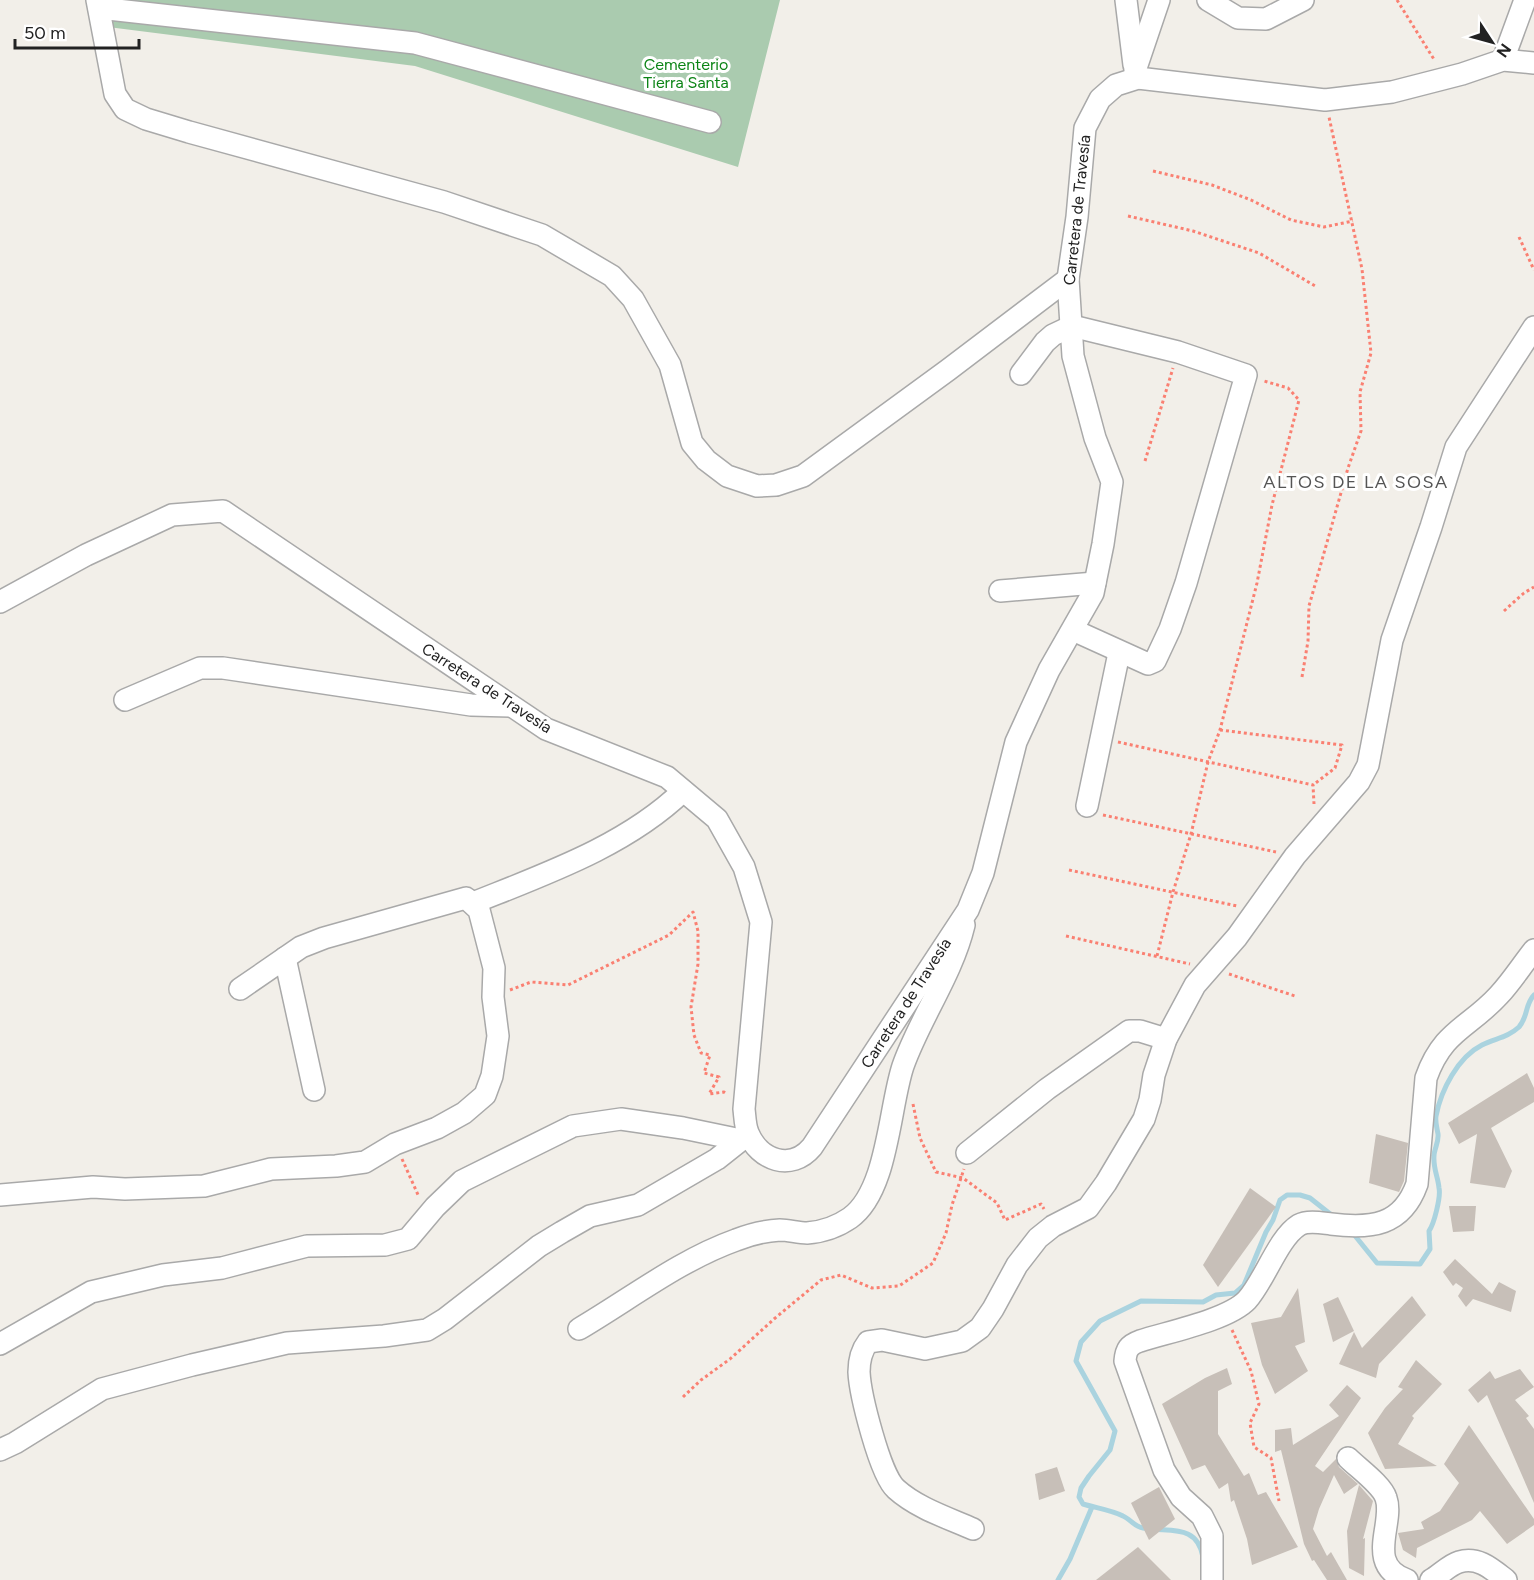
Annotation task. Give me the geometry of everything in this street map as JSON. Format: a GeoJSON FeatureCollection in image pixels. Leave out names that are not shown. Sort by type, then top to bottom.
{"type":"FeatureCollection","features":[{"type":"Feature","properties":{"kind":"street"},"geometry":{"type":"LineString","coordinates":[[1126,0],[1137,75]]}},
{"type":"Feature","properties":{"kind":"street"},"geometry":{"type":"LineString","coordinates":[[1137,75],[1160,0]]}},
{"type":"Feature","properties":{"kind":"street"},"geometry":{"type":"LineString","coordinates":[[1208,0],[1238,18],[1266,19],[1303,0]]}},
{"type":"Feature","properties":{"kind":"street"},"geometry":{"type":"LineString","coordinates":[[1503,60],[1525,0]]}},
{"type":"Feature","properties":{"kind":"street"},"geometry":{"type":"LineString","coordinates":[[710,122],[415,43],[98,4],[116,94],[125,109],[146,119],[189,132],[444,202],[542,235],[612,276],[633,299],[670,365],[692,443],[706,460],[728,476],[757,486],[776,485],[803,476],[1068,279]]}},
{"type":"Feature","properties":{"kind":"street","name":"Carretera de Travesía"},"geometry":{"type":"LineString","coordinates":[[0,602],[86,555],[172,515],[223,511],[546,729],[667,777],[717,819],[744,867],[760,922],[744,1109],[744,1136],[765,1155],[780,1161],[794,1161],[806,1155],[968,910],[983,873],[1016,742],[1049,670],[1093,593],[1112,482],[1095,438],[1073,356],[1068,279],[1077,217],[1085,128],[1100,99],[1116,85],[1137,75],[1325,100],[1392,92],[1503,60],[1534,63]]}},
{"type":"Feature","properties":{"kind":"street"},"geometry":{"type":"LineString","coordinates":[[1021,374],[1045,342],[1053,335],[1072,326],[1178,352],[1246,375],[1189,573],[1155,661],[1148,664],[1073,630]]}},
{"type":"Feature","properties":{"kind":"street"},"geometry":{"type":"LineString","coordinates":[[973,1529],[906,1497],[894,1487],[885,1474],[875,1445],[859,1372],[861,1352],[868,1341],[882,1340],[925,1349],[962,1341],[980,1328],[993,1310],[1017,1265],[1038,1238],[1053,1226],[1088,1208],[1107,1183],[1144,1119],[1154,1075],[1167,1039],[1195,985],[1237,938],[1295,856],[1359,782],[1368,765],[1392,640],[1456,447],[1534,327]]}},
{"type":"Feature","properties":{"kind":"street"},"geometry":{"type":"LineString","coordinates":[[1000,591],[1095,583]]}},
{"type":"Feature","properties":{"kind":"street"},"geometry":{"type":"LineString","coordinates":[[1087,806],[1119,652]]}},
{"type":"Feature","properties":{"kind":"street"},"geometry":{"type":"LineString","coordinates":[[125,700],[200,668],[223,668],[471,705],[512,706]]}},
{"type":"Feature","properties":{"kind":"street"},"geometry":{"type":"LineString","coordinates":[[473,903],[562,867],[615,839],[662,811],[683,791]]}},
{"type":"Feature","properties":{"kind":"street"},"geometry":{"type":"LineString","coordinates":[[0,1195],[93,1187],[125,1189],[204,1186],[271,1169],[336,1166],[364,1162],[395,1144],[436,1128],[464,1113],[485,1095],[492,1076],[498,1036],[493,997],[494,968],[478,910],[466,898],[324,938],[301,947],[240,989]]}},
{"type":"Feature","properties":{"kind":"street"},"geometry":{"type":"LineString","coordinates":[[579,1329],[694,1258],[733,1241],[759,1232],[783,1230],[807,1233],[836,1227],[853,1216],[872,1188],[882,1156],[902,1068],[958,950],[968,910]]}},
{"type":"Feature","properties":{"kind":"street"},"geometry":{"type":"LineString","coordinates":[[1212,1580],[1212,1536],[1202,1515],[1181,1497],[1164,1470],[1125,1361],[1125,1352],[1131,1345],[1225,1315],[1246,1301],[1286,1237],[1301,1224],[1319,1222],[1377,1224],[1394,1217],[1412,1199],[1417,1184],[1426,1078],[1432,1062],[1442,1045],[1455,1032],[1485,1010],[1500,994],[1534,950]]}},
{"type":"Feature","properties":{"kind":"street"},"geometry":{"type":"LineString","coordinates":[[285,958],[314,1090]]}},
{"type":"Feature","properties":{"kind":"street"},"geometry":{"type":"LineString","coordinates":[[967,1153],[1047,1089],[1129,1031],[1140,1031],[1167,1039]]}},
{"type":"Feature","properties":{"kind":"street"},"geometry":{"type":"LineString","coordinates":[[0,1344],[91,1292],[163,1275],[222,1268],[307,1246],[385,1245],[408,1239],[435,1207],[462,1181],[573,1126],[621,1119],[744,1136]]}},
{"type":"Feature","properties":{"kind":"street"},"geometry":{"type":"LineString","coordinates":[[0,1450],[102,1389],[287,1342],[384,1336],[428,1330],[539,1246],[590,1216],[638,1205],[717,1159],[744,1136]]}},
{"type":"Feature","properties":{"kind":"street"},"geometry":{"type":"LineString","coordinates":[[1348,1458],[1380,1488],[1387,1498],[1383,1542],[1385,1556],[1389,1568],[1399,1577],[1407,1580]]}},
{"type":"Feature","properties":{"kind":"street"},"geometry":{"type":"LineString","coordinates":[[1431,1580],[1458,1562],[1470,1561],[1481,1562],[1506,1580]]}},
{"type":"Feature","properties":{"kind":"path"},"geometry":{"type":"LineString","coordinates":[[1396,0],[1446,78]]}},
{"type":"Feature","properties":{"kind":"path"},"geometry":{"type":"LineString","coordinates":[[1302,677],[1308,641],[1307,626],[1311,597],[1361,431],[1360,392],[1371,353],[1362,269],[1325,100]]}},
{"type":"Feature","properties":{"kind":"path"},"geometry":{"type":"LineString","coordinates":[[1152,171],[1212,185],[1251,200],[1291,220],[1324,227],[1353,221]]}},
{"type":"Feature","properties":{"kind":"path"},"geometry":{"type":"LineString","coordinates":[[1128,216],[1193,231],[1259,253],[1317,287]]}},
{"type":"Feature","properties":{"kind":"path"},"geometry":{"type":"LineString","coordinates":[[1519,237],[1534,270]]}},
{"type":"Feature","properties":{"kind":"path"},"geometry":{"type":"LineString","coordinates":[[1145,461],[1178,352]]}},
{"type":"Feature","properties":{"kind":"path"},"geometry":{"type":"LineString","coordinates":[[1157,956],[1191,834],[1208,762],[1220,730],[1257,583],[1272,505],[1299,400],[1288,388],[1246,375]]}},
{"type":"Feature","properties":{"kind":"path"},"geometry":{"type":"LineString","coordinates":[[1504,611],[1524,592],[1534,587]]}},
{"type":"Feature","properties":{"kind":"path"},"geometry":{"type":"LineString","coordinates":[[1220,730],[1342,745],[1335,768],[1313,785]]}},
{"type":"Feature","properties":{"kind":"path"},"geometry":{"type":"LineString","coordinates":[[1100,738],[1313,785]]}},
{"type":"Feature","properties":{"kind":"path"},"geometry":{"type":"LineString","coordinates":[[1313,785],[1316,833]]}},
{"type":"Feature","properties":{"kind":"path"},"geometry":{"type":"LineString","coordinates":[[1087,806],[1101,815],[1295,856]]}},
{"type":"Feature","properties":{"kind":"path"},"geometry":{"type":"LineString","coordinates":[[1069,870],[1257,910]]}},
{"type":"Feature","properties":{"kind":"path"},"geometry":{"type":"LineString","coordinates":[[493,997],[531,982],[568,985],[669,935],[693,912],[699,931],[698,964],[691,1007],[694,1035],[701,1053],[710,1055],[704,1074],[719,1077],[709,1094],[724,1092],[744,1109]]}},
{"type":"Feature","properties":{"kind":"path"},"geometry":{"type":"LineString","coordinates":[[1066,936],[1211,968],[1295,996]]}},
{"type":"Feature","properties":{"kind":"path"},"geometry":{"type":"LineString","coordinates":[[913,1101],[920,1138],[936,1172],[963,1178],[997,1203],[1005,1220],[1041,1204],[1053,1226]]}},
{"type":"Feature","properties":{"kind":"path"},"geometry":{"type":"LineString","coordinates":[[395,1144],[420,1196],[417,1207]]}},
{"type":"Feature","properties":{"kind":"path"},"geometry":{"type":"LineString","coordinates":[[683,1397],[821,1280],[841,1275],[872,1288],[899,1286],[933,1263],[946,1233],[952,1205],[963,1178]]}},
{"type":"Feature","properties":{"kind":"path"},"geometry":{"type":"LineString","coordinates":[[1225,1315],[1251,1371],[1259,1404],[1250,1423],[1254,1447],[1271,1458],[1279,1501]]}},
{"type":"Feature","properties":{"kind":"green space","name":"Cementerio Tierra Santa"},"geometry":{"type":"Polygon","coordinates":[[[108,0],[780,0],[738,167],[415,66],[108,27],[108,0]]]}},
{"type":"Feature","properties":{"kind":"building"},"geometry":{"type":"Polygon","coordinates":[[[1527,1073],[1534,1088],[1534,1102],[1491,1128],[1512,1171],[1505,1188],[1470,1183],[1477,1134],[1459,1144],[1448,1123],[1527,1073]]]}},
{"type":"Feature","properties":{"kind":"building"},"geometry":{"type":"Polygon","coordinates":[[[1376,1134],[1408,1143],[1404,1181],[1399,1192],[1369,1183],[1376,1134]]]}},
{"type":"Feature","properties":{"kind":"building"},"geometry":{"type":"Polygon","coordinates":[[[1250,1188],[1276,1207],[1218,1287],[1203,1265],[1250,1188]]]}},
{"type":"Feature","properties":{"kind":"building"},"geometry":{"type":"Polygon","coordinates":[[[1449,1206],[1476,1206],[1474,1231],[1453,1232],[1449,1206]]]}},
{"type":"Feature","properties":{"kind":"building"},"geometry":{"type":"Polygon","coordinates":[[[1455,1259],[1492,1294],[1499,1282],[1516,1291],[1511,1312],[1473,1299],[1466,1307],[1458,1296],[1463,1288],[1456,1283],[1453,1286],[1443,1272],[1455,1259]]]}},
{"type":"Feature","properties":{"kind":"building"},"geometry":{"type":"Polygon","coordinates":[[[1298,1288],[1305,1342],[1295,1346],[1308,1371],[1275,1394],[1262,1365],[1251,1323],[1281,1317],[1298,1288]]]}},
{"type":"Feature","properties":{"kind":"building"},"geometry":{"type":"Polygon","coordinates":[[[1412,1296],[1426,1315],[1379,1364],[1376,1378],[1339,1364],[1354,1332],[1362,1348],[1412,1296]]]}},
{"type":"Feature","properties":{"kind":"building"},"geometry":{"type":"Polygon","coordinates":[[[1338,1297],[1354,1331],[1333,1342],[1323,1304],[1338,1297]]]}},
{"type":"Feature","properties":{"kind":"building"},"geometry":{"type":"Polygon","coordinates":[[[1416,1360],[1442,1384],[1412,1416],[1414,1418],[1398,1444],[1437,1466],[1385,1469],[1368,1433],[1385,1408],[1403,1389],[1398,1387],[1416,1360]]]}},
{"type":"Feature","properties":{"kind":"building"},"geometry":{"type":"Polygon","coordinates":[[[1227,1368],[1232,1384],[1218,1391],[1218,1434],[1244,1476],[1249,1473],[1258,1495],[1266,1492],[1298,1547],[1252,1565],[1247,1539],[1234,1500],[1231,1502],[1228,1483],[1219,1489],[1205,1465],[1192,1470],[1162,1404],[1205,1378],[1227,1368]]]}},
{"type":"Feature","properties":{"kind":"building"},"geometry":{"type":"Polygon","coordinates":[[[1520,1369],[1534,1387],[1515,1400],[1529,1416],[1526,1418],[1534,1429],[1534,1503],[1487,1395],[1478,1403],[1468,1390],[1490,1371],[1495,1379],[1520,1369]]]}},
{"type":"Feature","properties":{"kind":"building"},"geometry":{"type":"Polygon","coordinates":[[[1347,1385],[1361,1398],[1315,1466],[1323,1472],[1336,1459],[1339,1467],[1358,1484],[1344,1494],[1334,1475],[1319,1509],[1313,1529],[1327,1556],[1331,1552],[1347,1580],[1327,1580],[1314,1560],[1312,1561],[1304,1544],[1281,1450],[1275,1452],[1275,1430],[1291,1428],[1293,1445],[1339,1416],[1329,1405],[1347,1385]]]}},
{"type":"Feature","properties":{"kind":"building"},"geometry":{"type":"Polygon","coordinates":[[[1469,1425],[1534,1519],[1534,1525],[1507,1544],[1480,1511],[1472,1520],[1417,1548],[1416,1558],[1403,1550],[1398,1533],[1424,1529],[1421,1522],[1440,1511],[1459,1483],[1444,1464],[1469,1425]]]}},
{"type":"Feature","properties":{"kind":"building"},"geometry":{"type":"Polygon","coordinates":[[[1057,1467],[1065,1491],[1039,1500],[1035,1474],[1057,1467]]]}},
{"type":"Feature","properties":{"kind":"building"},"geometry":{"type":"Polygon","coordinates":[[[1359,1485],[1373,1501],[1363,1539],[1365,1538],[1364,1576],[1349,1568],[1347,1531],[1359,1485]]]}},
{"type":"Feature","properties":{"kind":"building"},"geometry":{"type":"Polygon","coordinates":[[[1159,1487],[1175,1519],[1149,1540],[1131,1503],[1159,1487]]]}},
{"type":"Feature","properties":{"kind":"building"},"geometry":{"type":"Polygon","coordinates":[[[1138,1547],[1171,1580],[1096,1580],[1138,1547]]]}},
{"type":"Feature","properties":{"kind":"waterway"},"geometry":{"type":"LineString","coordinates":[[1352,1232],[1377,1263],[1420,1264],[1430,1249],[1429,1231],[1439,1198],[1434,1165],[1438,1137],[1436,1116],[1446,1085],[1458,1066],[1473,1050],[1506,1036],[1519,1027],[1534,995]]}},
{"type":"Feature","properties":{"kind":"waterway"},"geometry":{"type":"LineString","coordinates":[[1203,1557],[1200,1546],[1188,1534],[1140,1527],[1126,1517],[1083,1504],[1079,1497],[1081,1488],[1110,1450],[1115,1431],[1076,1361],[1081,1342],[1100,1321],[1141,1301],[1203,1302],[1216,1295],[1235,1293],[1244,1285],[1280,1200],[1287,1195],[1310,1198],[1334,1217]]}},
{"type":"Feature","properties":{"kind":"waterway"},"geometry":{"type":"LineString","coordinates":[[1058,1580],[1070,1559],[1092,1507]]}},
{"type":"Feature","properties":{"kind":"district","name":"ALTOS DE LA SOSA"},"geometry":{"type":"Point","coordinates":[1356,482]}}]}
